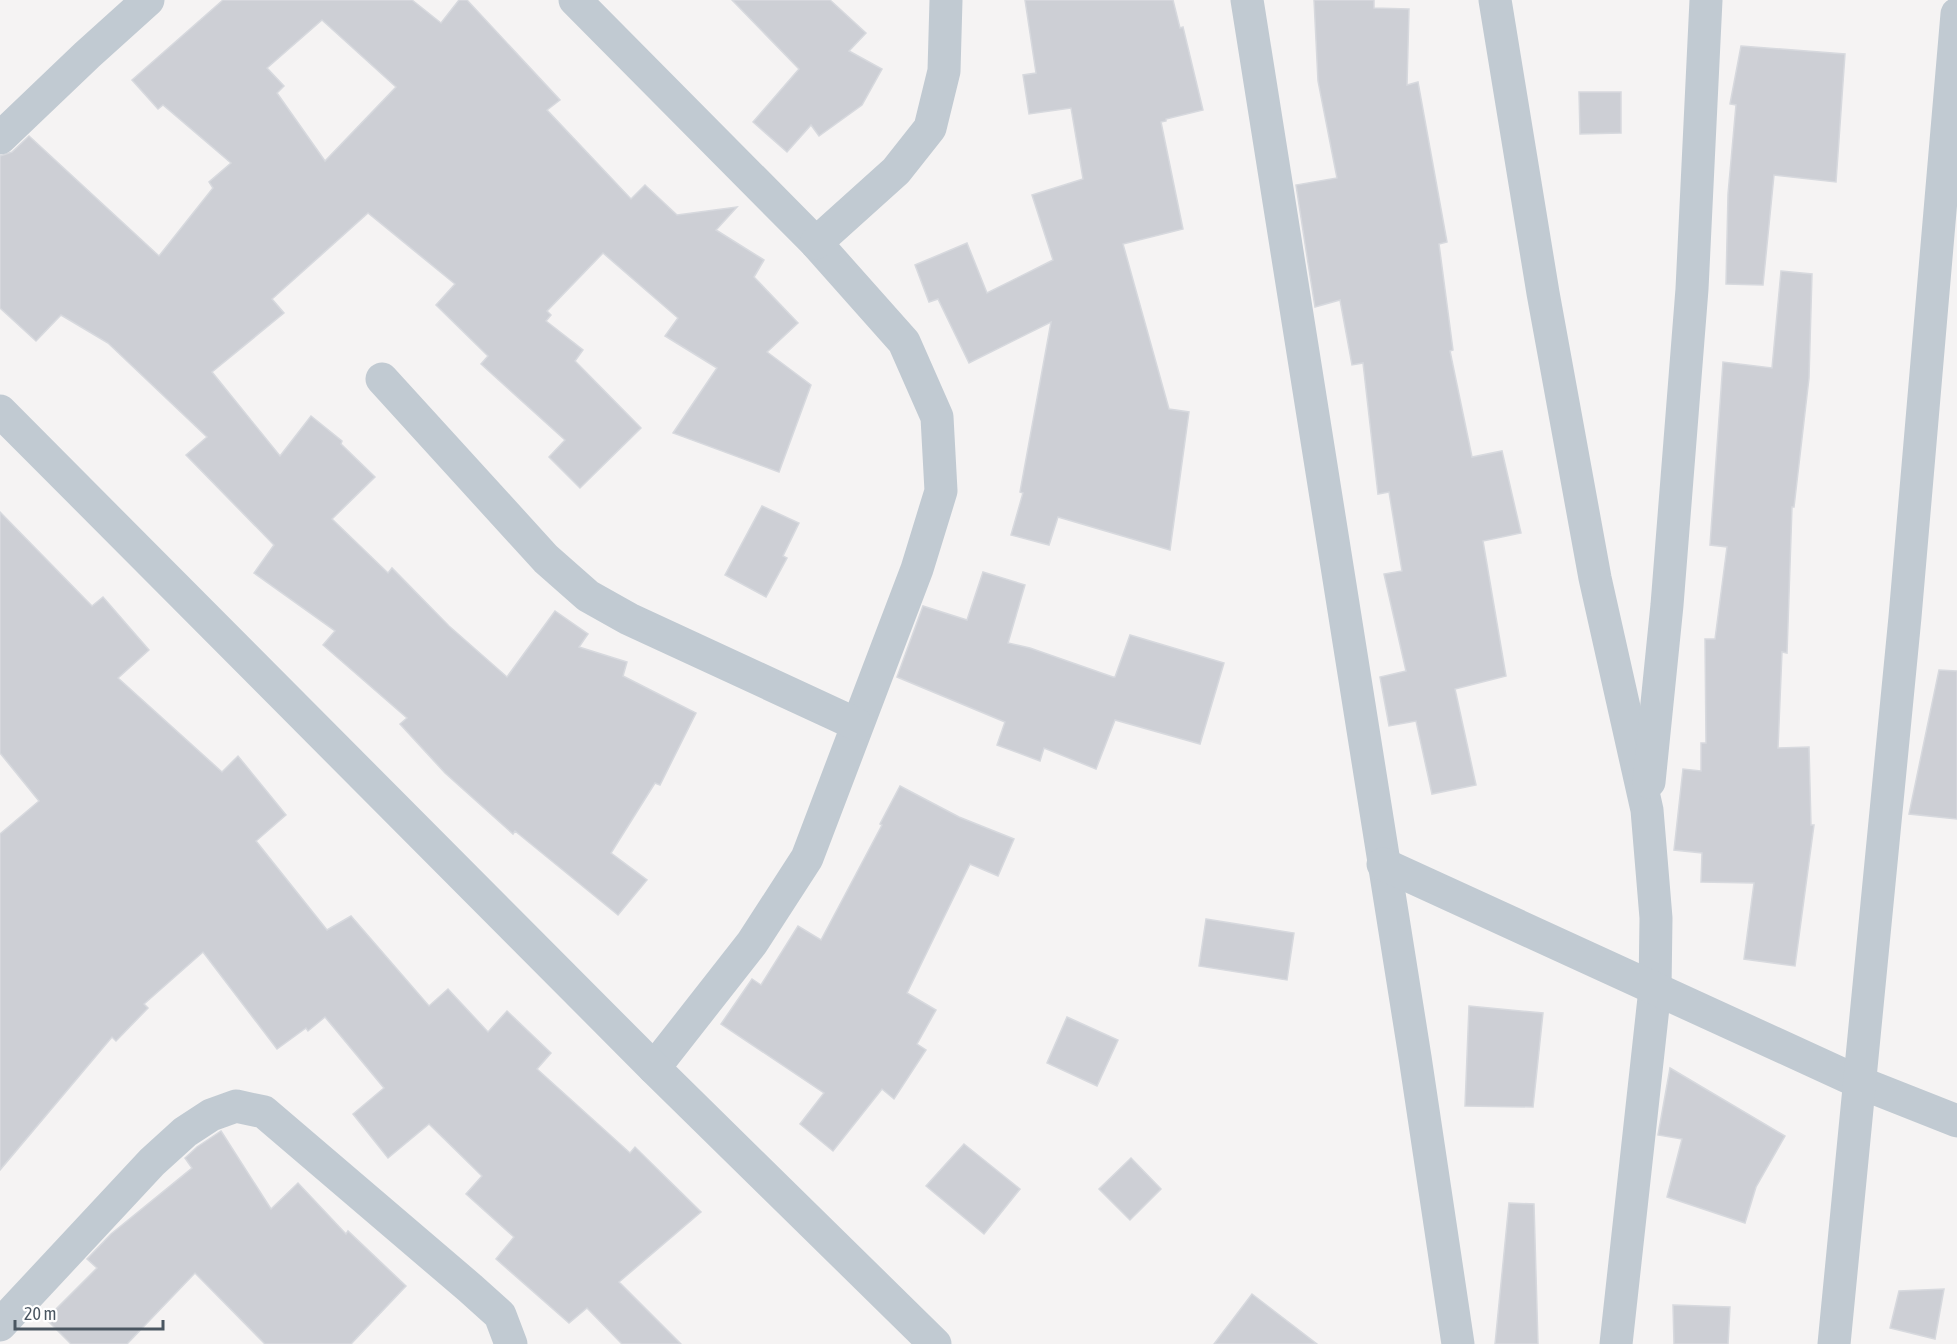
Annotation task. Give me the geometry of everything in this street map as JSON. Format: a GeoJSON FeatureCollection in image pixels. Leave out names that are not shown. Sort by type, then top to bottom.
{"type":"FeatureCollection","features":[{"type":"Feature","properties":{"kind":"street"},"geometry":{"type":"LineString","coordinates":[[0,138],[148,0]]}},
{"type":"Feature","properties":{"kind":"street"},"geometry":{"type":"LineString","coordinates":[[575,0],[816,243],[904,342],[937,417],[941,491],[917,569],[856,724],[807,858],[752,943],[654,1068]]}},
{"type":"Feature","properties":{"kind":"street"},"geometry":{"type":"LineString","coordinates":[[816,243],[896,171],[930,128],[944,71],[946,0]]}},
{"type":"Feature","properties":{"kind":"street"},"geometry":{"type":"LineString","coordinates":[[1247,0],[1458,1344]]}},
{"type":"Feature","properties":{"kind":"street"},"geometry":{"type":"LineString","coordinates":[[1495,0],[1543,293],[1595,578],[1647,810],[1656,918],[1655,989],[1616,1344]]}},
{"type":"Feature","properties":{"kind":"street"},"geometry":{"type":"LineString","coordinates":[[1647,810],[1667,605],[1692,289],[1706,0]]}},
{"type":"Feature","properties":{"kind":"street"},"geometry":{"type":"LineString","coordinates":[[1834,1344],[1903,640],[1957,14]]}},
{"type":"Feature","properties":{"kind":"street"},"geometry":{"type":"LineString","coordinates":[[382,379],[546,559],[588,596],[629,619],[856,724]]}},
{"type":"Feature","properties":{"kind":"street"},"geometry":{"type":"LineString","coordinates":[[0,411],[654,1068],[935,1344]]}},
{"type":"Feature","properties":{"kind":"street"},"geometry":{"type":"LineString","coordinates":[[1383,864],[1861,1083],[1957,1121]]}},
{"type":"Feature","properties":{"kind":"street"},"geometry":{"type":"LineString","coordinates":[[0,1326],[152,1162],[184,1132],[211,1115],[236,1106],[264,1112],[470,1288],[500,1315],[511,1344]]}},
{"type":"Feature","properties":{"kind":"building"},"geometry":{"type":"Polygon","coordinates":[[[223,0],[412,0],[441,23],[459,0],[467,0],[560,100],[547,110],[631,199],[645,185],[677,215],[737,207],[716,230],[764,260],[754,277],[798,323],[767,352],[811,385],[779,472],[673,433],[717,368],[665,336],[678,318],[603,253],[547,311],[551,315],[546,321],[583,350],[575,361],[641,428],[580,488],[549,457],[565,440],[481,364],[488,356],[436,305],[455,284],[368,213],[272,299],[284,313],[212,372],[280,456],[311,416],[342,441],[341,444],[375,477],[332,519],[388,573],[392,568],[449,626],[507,677],[555,611],[588,634],[579,647],[627,662],[623,676],[696,713],[660,785],[655,783],[611,853],[647,880],[618,915],[515,831],[513,834],[445,773],[400,724],[407,718],[323,645],[335,631],[254,573],[274,545],[186,455],[207,437],[108,343],[61,315],[36,341],[0,308],[0,156],[12,152],[29,136],[159,256],[213,188],[209,182],[231,163],[163,105],[158,109],[132,80],[223,0]],[[322,20],[267,68],[284,86],[277,93],[325,161],[396,87],[322,20]]]}},
{"type":"Feature","properties":{"kind":"building"},"geometry":{"type":"Polygon","coordinates":[[[732,0],[830,0],[866,33],[849,51],[882,69],[862,105],[819,136],[811,125],[787,152],[753,122],[799,69],[732,0]]]}},
{"type":"Feature","properties":{"kind":"building"},"geometry":{"type":"Polygon","coordinates":[[[1025,0],[1173,0],[1180,28],[1183,27],[1203,110],[1161,122],[1183,229],[1123,244],[1169,409],[1189,412],[1170,550],[1058,517],[1049,545],[1011,535],[1023,493],[1020,492],[1051,322],[969,363],[938,299],[929,302],[915,265],[967,243],[987,293],[1053,260],[1032,195],[1083,179],[1071,108],[1029,114],[1023,75],[1036,73],[1025,0]]]}},
{"type":"Feature","properties":{"kind":"building"},"geometry":{"type":"Polygon","coordinates":[[[1314,0],[1374,0],[1374,8],[1409,9],[1407,85],[1418,82],[1447,242],[1439,244],[1453,350],[1450,351],[1472,457],[1502,451],[1521,533],[1483,541],[1506,676],[1455,689],[1476,785],[1432,794],[1416,721],[1389,726],[1380,677],[1406,671],[1384,574],[1402,571],[1389,492],[1378,494],[1363,363],[1352,365],[1340,300],[1315,307],[1296,185],[1337,178],[1318,81],[1314,0]]]}},
{"type":"Feature","properties":{"kind":"building"},"geometry":{"type":"Polygon","coordinates":[[[1741,46],[1845,54],[1836,182],[1774,175],[1763,285],[1726,284],[1728,194],[1736,105],[1730,104],[1741,46]]]}},
{"type":"Feature","properties":{"kind":"building"},"geometry":{"type":"Polygon","coordinates":[[[1579,92],[1621,92],[1621,133],[1580,134],[1579,92]]]}},
{"type":"Feature","properties":{"kind":"building"},"geometry":{"type":"Polygon","coordinates":[[[1781,271],[1812,274],[1809,378],[1794,507],[1792,507],[1787,653],[1782,652],[1778,748],[1809,747],[1811,825],[1814,825],[1795,966],[1744,959],[1754,883],[1701,882],[1702,853],[1674,850],[1683,769],[1701,771],[1701,743],[1706,743],[1705,639],[1715,639],[1727,547],[1710,545],[1723,362],[1772,368],[1781,271]]]}},
{"type":"Feature","properties":{"kind":"building"},"geometry":{"type":"Polygon","coordinates":[[[762,506],[799,523],[783,556],[787,558],[766,597],[725,575],[762,506]]]}},
{"type":"Feature","properties":{"kind":"building"},"geometry":{"type":"Polygon","coordinates":[[[0,512],[92,606],[103,597],[149,650],[118,678],[222,772],[238,756],[286,815],[256,841],[327,930],[351,916],[429,1006],[448,989],[488,1032],[507,1011],[551,1053],[537,1069],[630,1153],[635,1147],[701,1212],[619,1282],[681,1344],[622,1344],[587,1308],[569,1323],[496,1259],[514,1237],[466,1194],[482,1176],[429,1124],[388,1158],[353,1114],[384,1088],[325,1017],[308,1031],[306,1028],[277,1049],[203,952],[144,1004],[148,1008],[116,1041],[112,1037],[0,1170],[0,834],[39,801],[0,753],[0,512]]]}},
{"type":"Feature","properties":{"kind":"building"},"geometry":{"type":"Polygon","coordinates":[[[983,572],[1025,585],[1008,643],[1030,648],[1113,677],[1115,677],[1130,635],[1224,663],[1200,744],[1115,720],[1096,769],[1044,748],[1040,761],[997,745],[1005,722],[897,677],[923,606],[967,620],[983,572]]]}},
{"type":"Feature","properties":{"kind":"building"},"geometry":{"type":"Polygon","coordinates":[[[1939,670],[1957,671],[1957,819],[1909,814],[1939,670]]]}},
{"type":"Feature","properties":{"kind":"building"},"geometry":{"type":"Polygon","coordinates":[[[900,786],[959,817],[1014,839],[998,876],[970,864],[907,993],[936,1010],[917,1044],[926,1050],[894,1099],[882,1089],[833,1151],[800,1124],[824,1093],[721,1024],[752,979],[761,985],[798,926],[821,940],[900,786]]]}},
{"type":"Feature","properties":{"kind":"building"},"geometry":{"type":"Polygon","coordinates":[[[1206,919],[1294,933],[1287,980],[1199,966],[1206,919]]]}},
{"type":"Feature","properties":{"kind":"building"},"geometry":{"type":"Polygon","coordinates":[[[1469,1006],[1543,1013],[1533,1107],[1465,1106],[1469,1006]]]}},
{"type":"Feature","properties":{"kind":"building"},"geometry":{"type":"Polygon","coordinates":[[[1067,1017],[1118,1040],[1097,1086],[1047,1063],[1067,1017]]]}},
{"type":"Feature","properties":{"kind":"building"},"geometry":{"type":"Polygon","coordinates":[[[1670,1068],[1785,1136],[1756,1187],[1745,1223],[1667,1197],[1682,1139],[1658,1135],[1670,1068]]]}},
{"type":"Feature","properties":{"kind":"building"},"geometry":{"type":"Polygon","coordinates":[[[221,1131],[271,1209],[298,1183],[346,1234],[348,1231],[406,1286],[351,1344],[265,1344],[195,1273],[127,1344],[71,1344],[46,1319],[97,1268],[87,1259],[111,1234],[192,1168],[185,1158],[221,1131]]]}},
{"type":"Feature","properties":{"kind":"building"},"geometry":{"type":"Polygon","coordinates":[[[964,1144],[1020,1189],[984,1234],[926,1186],[964,1144]]]}},
{"type":"Feature","properties":{"kind":"building"},"geometry":{"type":"Polygon","coordinates":[[[1131,1158],[1161,1189],[1130,1220],[1099,1189],[1131,1158]]]}},
{"type":"Feature","properties":{"kind":"building"},"geometry":{"type":"Polygon","coordinates":[[[1509,1203],[1534,1204],[1538,1344],[1495,1344],[1509,1203]]]}},
{"type":"Feature","properties":{"kind":"building"},"geometry":{"type":"Polygon","coordinates":[[[1944,1289],[1935,1339],[1890,1328],[1899,1291],[1944,1289]]]}},
{"type":"Feature","properties":{"kind":"building"},"geometry":{"type":"Polygon","coordinates":[[[1252,1294],[1317,1344],[1214,1344],[1252,1294]]]}},
{"type":"Feature","properties":{"kind":"building"},"geometry":{"type":"Polygon","coordinates":[[[1673,1305],[1730,1307],[1728,1344],[1674,1344],[1673,1305]]]}}]}
